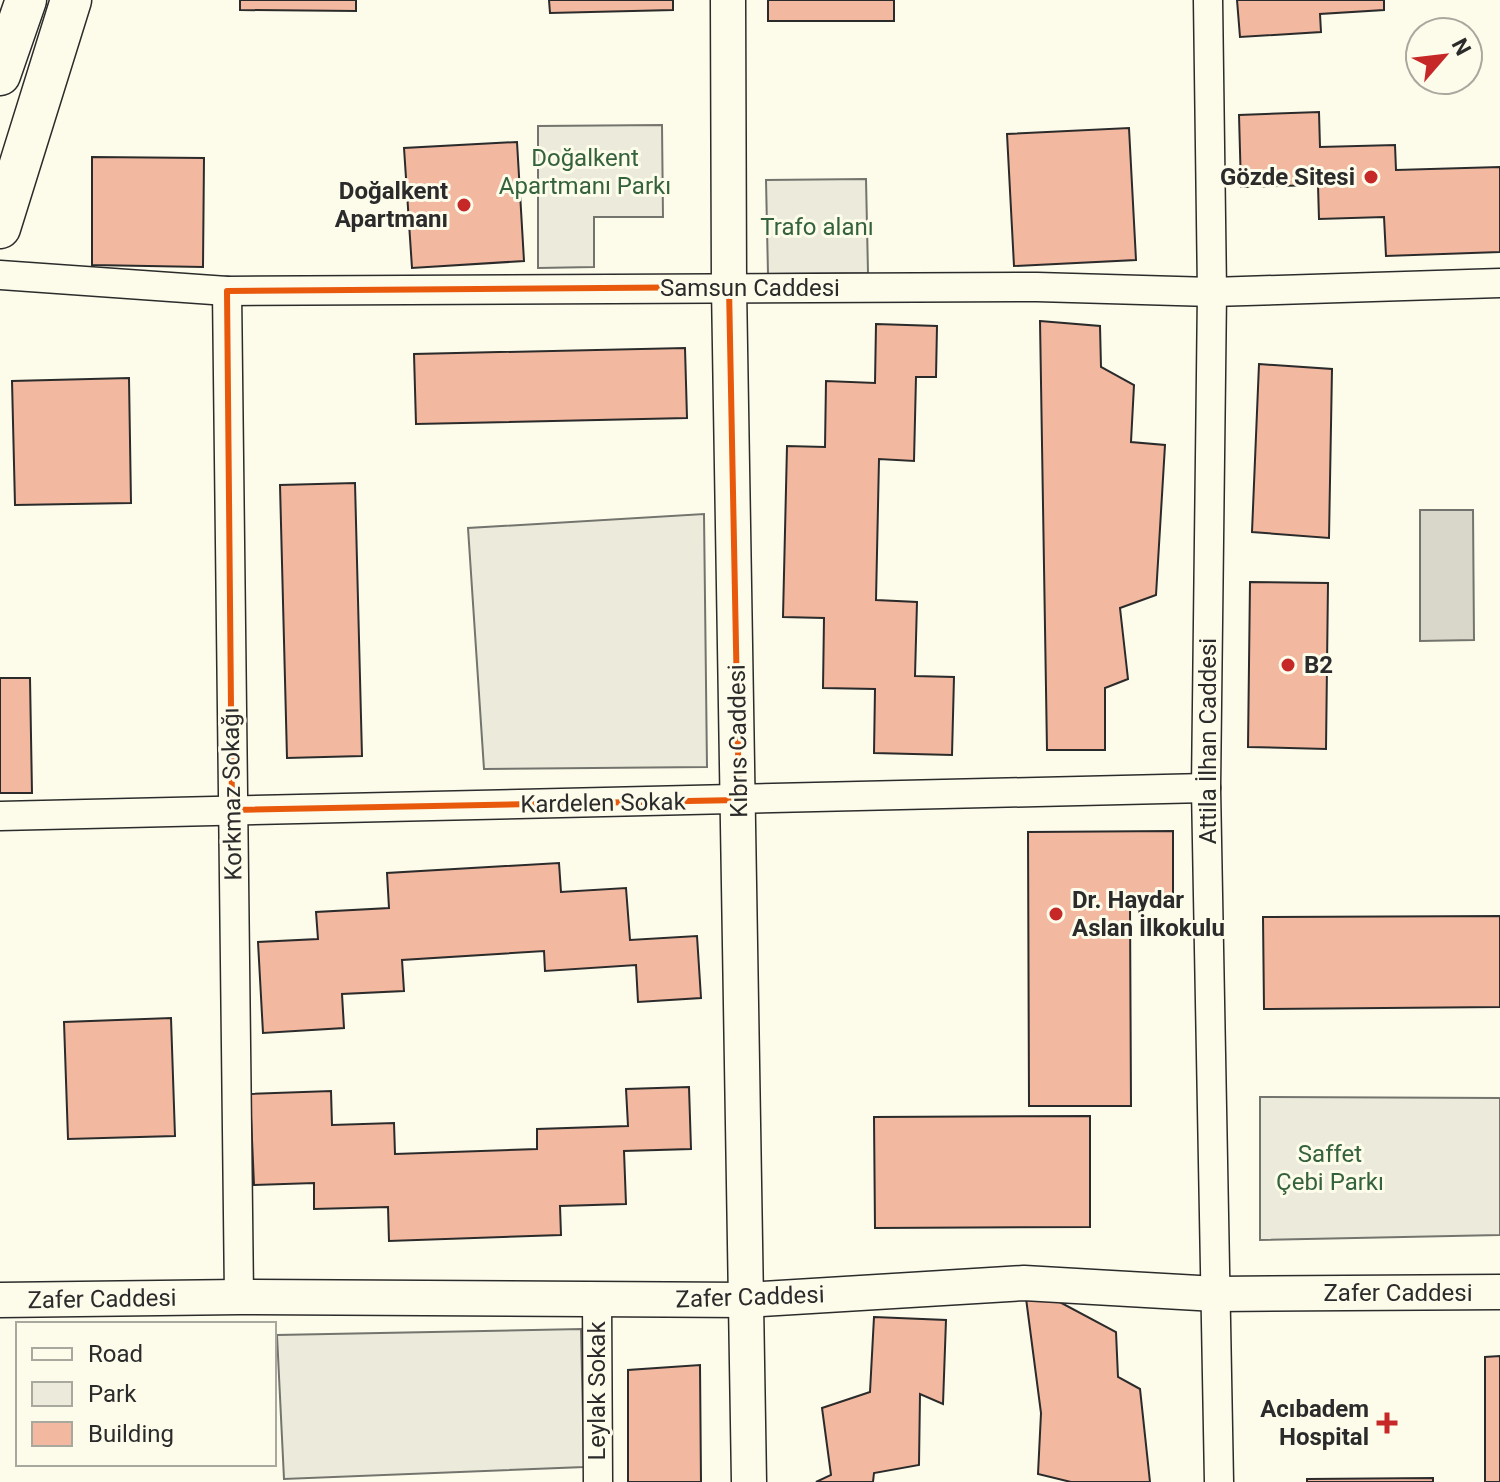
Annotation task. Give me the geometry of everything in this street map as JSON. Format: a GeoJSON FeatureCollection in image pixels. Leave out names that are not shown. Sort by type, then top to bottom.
{"type":"FeatureCollection","features":[{"type":"Feature","properties":{"kind":"main road"},"geometry":{"type":"LineString","coordinates":[[0,75],[26,0]]}},
{"type":"Feature","properties":{"kind":"main road"},"geometry":{"type":"LineString","coordinates":[[0,228],[71,0]]}},
{"type":"Feature","properties":{"kind":"street","name":"Kıbrıs Caddesi"},"geometry":{"type":"LineString","coordinates":[[728,0],[729,287],[749,1482]]}},
{"type":"Feature","properties":{"kind":"street","name":"Attila İlhan Caddesi"},"geometry":{"type":"LineString","coordinates":[[1208,0],[1212,292],[1206,788],[1219,1482]]}},
{"type":"Feature","properties":{"kind":"street","name":"Samsun Caddesi"},"geometry":{"type":"LineString","coordinates":[[0,275],[227,291],[1037,287],[1212,292],[1500,283]]}},
{"type":"Feature","properties":{"kind":"street","name":"Korkmaz Sokağı"},"geometry":{"type":"LineString","coordinates":[[227,291],[239,1297]]}},
{"type":"Feature","properties":{"kind":"street","name":"Kardelen Sokak"},"geometry":{"type":"LineString","coordinates":[[0,816],[1206,788]]}},
{"type":"Feature","properties":{"kind":"street","name":"Zafer Caddesi"},"geometry":{"type":"LineString","coordinates":[[0,1300],[239,1297],[746,1300],[1024,1283],[1216,1294],[1500,1292]]}},
{"type":"Feature","properties":{"kind":"street","name":"Leylak Sokak"},"geometry":{"type":"LineString","coordinates":[[597,1299],[598,1482]]}},
{"type":"Feature","properties":{"kind":"highlighted area"},"geometry":{"type":"Polygon","coordinates":[[[729,287],[739,800],[232,810],[227,291],[729,287]]]}},
{"type":"Feature","properties":{"kind":"green space","name":"Doğalkent Apartmanı Parkı"},"geometry":{"type":"Polygon","coordinates":[[[662,125],[663,217],[594,217],[594,267],[538,268],[538,126],[662,125]]]}},
{"type":"Feature","properties":{"kind":"green space","name":"Trafo alanı"},"geometry":{"type":"Polygon","coordinates":[[[866,179],[868,273],[768,274],[766,180],[866,179]]]}},
{"type":"Feature","properties":{"kind":"green space"},"geometry":{"type":"Polygon","coordinates":[[[704,514],[707,767],[484,769],[468,528],[704,514]]]}},
{"type":"Feature","properties":{"kind":"green space","name":"Saffet Çebi Parkı"},"geometry":{"type":"Polygon","coordinates":[[[1260,1097],[1500,1098],[1500,1235],[1260,1240],[1260,1097]]]}},
{"type":"Feature","properties":{"kind":"green space"},"geometry":{"type":"Polygon","coordinates":[[[581,1329],[584,1467],[284,1479],[277,1335],[581,1329]]]}},
{"type":"Feature","properties":{"kind":"shaded area"},"geometry":{"type":"Polygon","coordinates":[[[1420,510],[1473,510],[1474,640],[1420,641],[1420,510]]]}},
{"type":"Feature","properties":{"kind":"building"},"geometry":{"type":"Polygon","coordinates":[[[240,0],[356,0],[356,11],[240,10],[240,0]]]}},
{"type":"Feature","properties":{"kind":"building"},"geometry":{"type":"Polygon","coordinates":[[[549,0],[673,0],[673,10],[550,13],[549,0]]]}},
{"type":"Feature","properties":{"kind":"building"},"geometry":{"type":"Polygon","coordinates":[[[768,0],[894,0],[894,21],[768,21],[768,0]]]}},
{"type":"Feature","properties":{"kind":"building"},"geometry":{"type":"Polygon","coordinates":[[[1237,0],[1384,0],[1384,10],[1320,14],[1321,32],[1240,37],[1237,0]]]}},
{"type":"Feature","properties":{"kind":"building","name":"Gözde Sitesi"},"geometry":{"type":"Polygon","coordinates":[[[1319,112],[1320,147],[1395,145],[1396,170],[1500,167],[1500,252],[1386,256],[1384,217],[1319,219],[1318,185],[1241,187],[1239,115],[1319,112]]]}},
{"type":"Feature","properties":{"kind":"building"},"geometry":{"type":"Polygon","coordinates":[[[1129,128],[1136,260],[1014,266],[1007,134],[1129,128]]]}},
{"type":"Feature","properties":{"kind":"building","name":"Doğalkent Apartmanı"},"geometry":{"type":"Polygon","coordinates":[[[517,142],[524,261],[412,268],[404,148],[517,142]]]}},
{"type":"Feature","properties":{"kind":"building"},"geometry":{"type":"Polygon","coordinates":[[[92,157],[204,158],[203,267],[92,265],[92,157]]]}},
{"type":"Feature","properties":{"kind":"building"},"geometry":{"type":"Polygon","coordinates":[[[1040,321],[1100,326],[1101,367],[1134,385],[1131,442],[1165,445],[1156,595],[1120,608],[1128,679],[1105,688],[1105,750],[1047,750],[1040,321]]]}},
{"type":"Feature","properties":{"kind":"building"},"geometry":{"type":"Polygon","coordinates":[[[876,324],[937,326],[936,377],[916,377],[914,461],[879,459],[876,600],[917,602],[915,676],[954,677],[952,755],[874,753],[875,689],[823,688],[824,618],[783,617],[787,446],[825,447],[826,381],[875,383],[876,324]]]}},
{"type":"Feature","properties":{"kind":"building"},"geometry":{"type":"Polygon","coordinates":[[[685,348],[687,418],[416,424],[414,354],[685,348]]]}},
{"type":"Feature","properties":{"kind":"building"},"geometry":{"type":"Polygon","coordinates":[[[1259,364],[1332,369],[1329,538],[1252,532],[1259,364]]]}},
{"type":"Feature","properties":{"kind":"building"},"geometry":{"type":"Polygon","coordinates":[[[129,378],[131,503],[15,505],[12,381],[129,378]]]}},
{"type":"Feature","properties":{"kind":"building"},"geometry":{"type":"Polygon","coordinates":[[[355,483],[362,756],[287,758],[280,485],[355,483]]]}},
{"type":"Feature","properties":{"kind":"building","name":"B2"},"geometry":{"type":"Polygon","coordinates":[[[1250,582],[1328,583],[1326,749],[1248,747],[1250,582]]]}},
{"type":"Feature","properties":{"kind":"building"},"geometry":{"type":"Polygon","coordinates":[[[0,678],[30,678],[32,793],[0,793],[0,678]]]}},
{"type":"Feature","properties":{"kind":"building","name":"Dr. Haydar Aslan İlkokulu"},"geometry":{"type":"Polygon","coordinates":[[[1173,831],[1173,906],[1130,905],[1131,1106],[1029,1106],[1028,832],[1173,831]]]}},
{"type":"Feature","properties":{"kind":"building"},"geometry":{"type":"Polygon","coordinates":[[[559,863],[561,892],[626,888],[630,940],[697,936],[701,998],[638,1002],[636,965],[545,971],[544,951],[402,960],[404,991],[342,994],[344,1028],[263,1033],[258,942],[318,939],[316,912],[389,908],[387,873],[559,863]]]}},
{"type":"Feature","properties":{"kind":"building"},"geometry":{"type":"Polygon","coordinates":[[[1500,916],[1500,1007],[1264,1009],[1263,917],[1500,916]]]}},
{"type":"Feature","properties":{"kind":"building"},"geometry":{"type":"Polygon","coordinates":[[[171,1018],[175,1136],[68,1139],[64,1022],[171,1018]]]}},
{"type":"Feature","properties":{"kind":"building"},"geometry":{"type":"Polygon","coordinates":[[[689,1087],[691,1149],[624,1151],[626,1204],[560,1206],[561,1235],[389,1241],[388,1207],[314,1209],[314,1183],[254,1185],[250,1094],[331,1091],[332,1125],[394,1123],[395,1154],[537,1149],[537,1129],[628,1126],[626,1089],[689,1087]]]}},
{"type":"Feature","properties":{"kind":"building"},"geometry":{"type":"Polygon","coordinates":[[[1090,1116],[1090,1227],[875,1228],[874,1117],[1090,1116]]]}},
{"type":"Feature","properties":{"kind":"building"},"geometry":{"type":"Polygon","coordinates":[[[1024,1283],[1116,1332],[1118,1377],[1140,1389],[1150,1482],[1071,1482],[1038,1474],[1041,1413],[1024,1283]]]}},
{"type":"Feature","properties":{"kind":"building"},"geometry":{"type":"Polygon","coordinates":[[[874,1317],[946,1320],[943,1404],[920,1394],[919,1465],[874,1473],[873,1482],[816,1482],[831,1475],[822,1408],[870,1392],[874,1317]]]}},
{"type":"Feature","properties":{"kind":"building"},"geometry":{"type":"Polygon","coordinates":[[[1500,1356],[1500,1482],[1485,1482],[1485,1357],[1500,1356]]]}},
{"type":"Feature","properties":{"kind":"building"},"geometry":{"type":"Polygon","coordinates":[[[700,1365],[701,1482],[628,1482],[628,1370],[700,1365]]]}},
{"type":"Feature","properties":{"kind":"building"},"geometry":{"type":"Polygon","coordinates":[[[1433,1478],[1433,1482],[1307,1482],[1307,1479],[1433,1478]]]}},
{"type":"Feature","properties":{"kind":"place","name":"Gözde Sitesi"},"geometry":{"type":"Point","coordinates":[1371,177]}},
{"type":"Feature","properties":{"kind":"place","name":"Doğalkent Apartmanı"},"geometry":{"type":"Point","coordinates":[464,205]}},
{"type":"Feature","properties":{"kind":"place","name":"B2"},"geometry":{"type":"Point","coordinates":[1288,665]}},
{"type":"Feature","properties":{"kind":"place","name":"Dr. Haydar Aslan İlkokulu"},"geometry":{"type":"Point","coordinates":[1056,914]}},
{"type":"Feature","properties":{"kind":"place","name":"Acıbadem Hospital"},"geometry":{"type":"Point","coordinates":[1387,1423]}}]}
